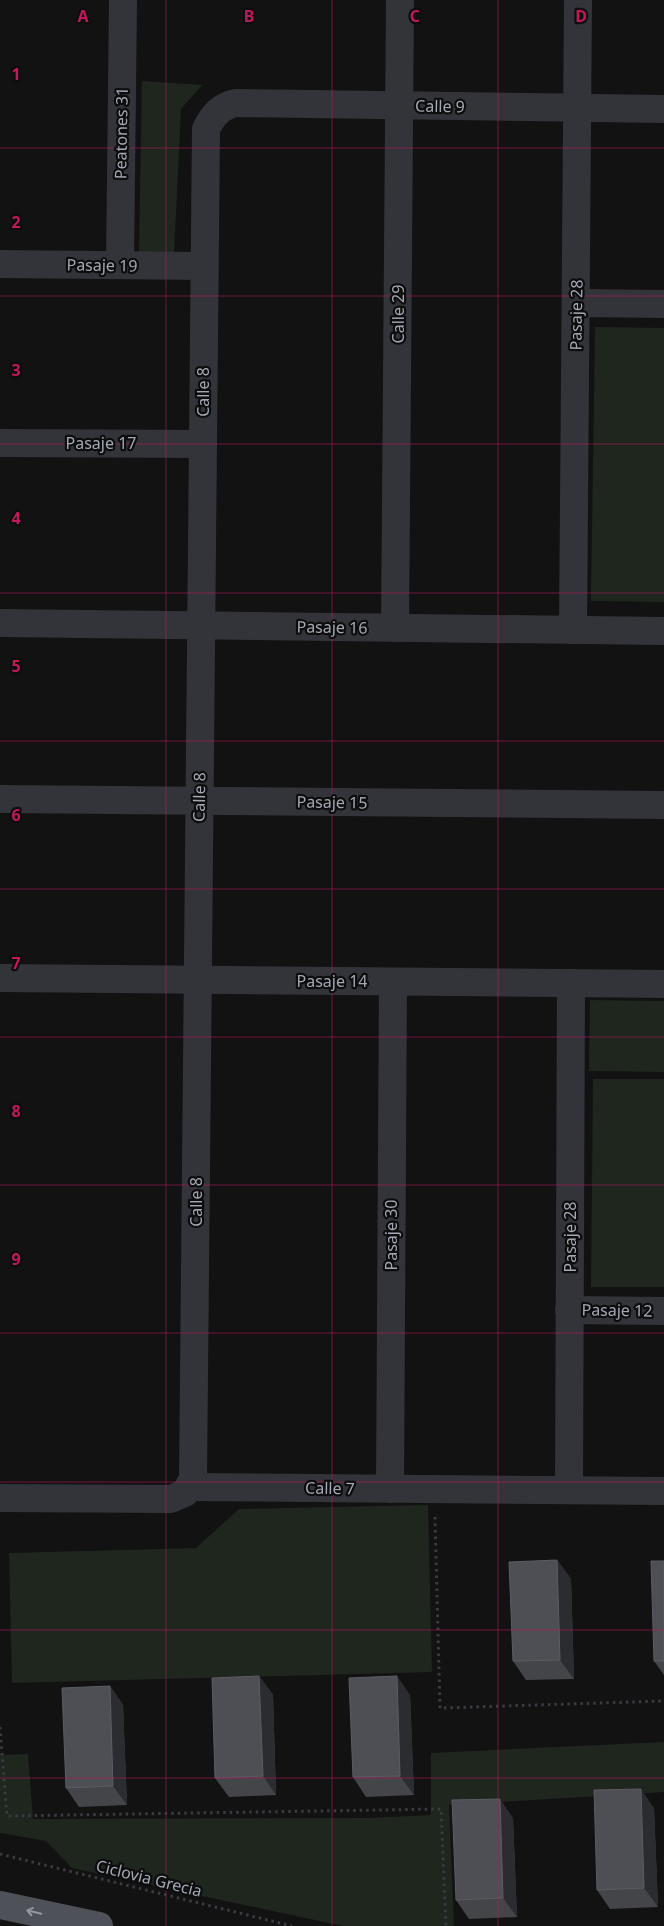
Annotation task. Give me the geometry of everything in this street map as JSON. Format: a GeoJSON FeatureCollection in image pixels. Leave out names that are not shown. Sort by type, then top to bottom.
{"type":"FeatureCollection","features":[{"type":"Feature","properties":{"kind":"main road"},"geometry":{"type":"LineString","coordinates":[[0,1904],[99,1926]]}},
{"type":"Feature","properties":{"kind":"street","name":"Peatones 31"},"geometry":{"type":"LineString","coordinates":[[120,265],[123,0]]}},
{"type":"Feature","properties":{"kind":"street","name":"Calle 29"},"geometry":{"type":"LineString","coordinates":[[395,628],[400,0]]}},
{"type":"Feature","properties":{"kind":"street","name":"Pasaje 28"},"geometry":{"type":"LineString","coordinates":[[573,630],[578,0]]}},
{"type":"Feature","properties":{"kind":"street","name":"Calle 9"},"geometry":{"type":"LineString","coordinates":[[218,111],[225,106],[236,103],[664,109]]}},
{"type":"Feature","properties":{"kind":"street","name":"Calle 8"},"geometry":{"type":"LineString","coordinates":[[190,1487],[194,1471],[206,129],[218,111]]}},
{"type":"Feature","properties":{"kind":"street","name":"Pasaje 19"},"geometry":{"type":"LineString","coordinates":[[0,264],[204,266]]}},
{"type":"Feature","properties":{"kind":"street"},"geometry":{"type":"LineString","coordinates":[[576,303],[664,304]]}},
{"type":"Feature","properties":{"kind":"street","name":"Pasaje 17"},"geometry":{"type":"LineString","coordinates":[[0,443],[202,444]]}},
{"type":"Feature","properties":{"kind":"street","name":"Pasaje 16"},"geometry":{"type":"LineString","coordinates":[[0,623],[664,631]]}},
{"type":"Feature","properties":{"kind":"street","name":"Pasaje 15"},"geometry":{"type":"LineString","coordinates":[[0,799],[664,805]]}},
{"type":"Feature","properties":{"kind":"street","name":"Pasaje 14"},"geometry":{"type":"LineString","coordinates":[[0,978],[664,984]]}},
{"type":"Feature","properties":{"kind":"street","name":"Pasaje 30"},"geometry":{"type":"LineString","coordinates":[[390,1489],[392,982]]}},
{"type":"Feature","properties":{"kind":"street","name":"Pasaje 28"},"geometry":{"type":"LineString","coordinates":[[569,1490],[571,983]]}},
{"type":"Feature","properties":{"kind":"street","name":"Pasaje 12"},"geometry":{"type":"LineString","coordinates":[[569,1310],[664,1311]]}},
{"type":"Feature","properties":{"kind":"street"},"geometry":{"type":"LineString","coordinates":[[0,1498],[164,1500],[178,1497],[190,1487]]}},
{"type":"Feature","properties":{"kind":"street","name":"Calle 7"},"geometry":{"type":"LineString","coordinates":[[190,1487],[664,1491]]}},
{"type":"Feature","properties":{"kind":"path"},"geometry":{"type":"LineString","coordinates":[[434,1489],[440,1708],[664,1701]]}},
{"type":"Feature","properties":{"kind":"path"},"geometry":{"type":"LineString","coordinates":[[0,1727],[7,1816],[441,1809],[446,1926]]}},
{"type":"Feature","properties":{"kind":"path","name":"Ciclovia Grecia"},"geometry":{"type":"LineString","coordinates":[[0,1854],[292,1926]]}},
{"type":"Feature","properties":{"kind":"shaded area"},"geometry":{"type":"Polygon","coordinates":[[[142,81],[202,85],[181,109],[174,254],[139,252],[142,81]]]}},
{"type":"Feature","properties":{"kind":"shaded area"},"geometry":{"type":"Polygon","coordinates":[[[595,327],[664,328],[664,602],[591,601],[595,327]]]}},
{"type":"Feature","properties":{"kind":"shaded area"},"geometry":{"type":"Polygon","coordinates":[[[590,1000],[664,1001],[664,1072],[589,1071],[590,1000]]]}},
{"type":"Feature","properties":{"kind":"shaded area"},"geometry":{"type":"Polygon","coordinates":[[[593,1079],[664,1079],[664,1287],[591,1287],[593,1079]]]}},
{"type":"Feature","properties":{"kind":"shaded area"},"geometry":{"type":"Polygon","coordinates":[[[428,1505],[432,1672],[12,1683],[9,1553],[196,1548],[239,1509],[428,1505]]]}},
{"type":"Feature","properties":{"kind":"shaded area"},"geometry":{"type":"Polygon","coordinates":[[[664,1742],[664,1792],[449,1805],[454,1926],[343,1926],[72,1868],[46,1841],[0,1833],[0,1755],[28,1754],[33,1819],[369,1818],[431,1815],[431,1753],[664,1742]]]}},
{"type":"Feature","properties":{"kind":"building"},"geometry":{"type":"Polygon","coordinates":[[[557,1560],[560,1660],[513,1661],[509,1562],[557,1560]]]}},
{"type":"Feature","properties":{"kind":"building"},"geometry":{"type":"Polygon","coordinates":[[[651,1561],[664,1561],[664,1661],[654,1661],[651,1561]]]}},
{"type":"Feature","properties":{"kind":"building"},"geometry":{"type":"Polygon","coordinates":[[[259,1676],[263,1776],[215,1778],[212,1678],[259,1676]]]}},
{"type":"Feature","properties":{"kind":"building"},"geometry":{"type":"Polygon","coordinates":[[[397,1676],[400,1776],[353,1777],[349,1678],[397,1676]]]}},
{"type":"Feature","properties":{"kind":"building"},"geometry":{"type":"Polygon","coordinates":[[[110,1686],[113,1786],[66,1788],[62,1688],[110,1686]]]}},
{"type":"Feature","properties":{"kind":"building"},"geometry":{"type":"Polygon","coordinates":[[[641,1789],[644,1888],[597,1890],[594,1790],[641,1789]]]}},
{"type":"Feature","properties":{"kind":"building"},"geometry":{"type":"Polygon","coordinates":[[[500,1799],[503,1898],[456,1900],[452,1800],[500,1799]]]}}]}
